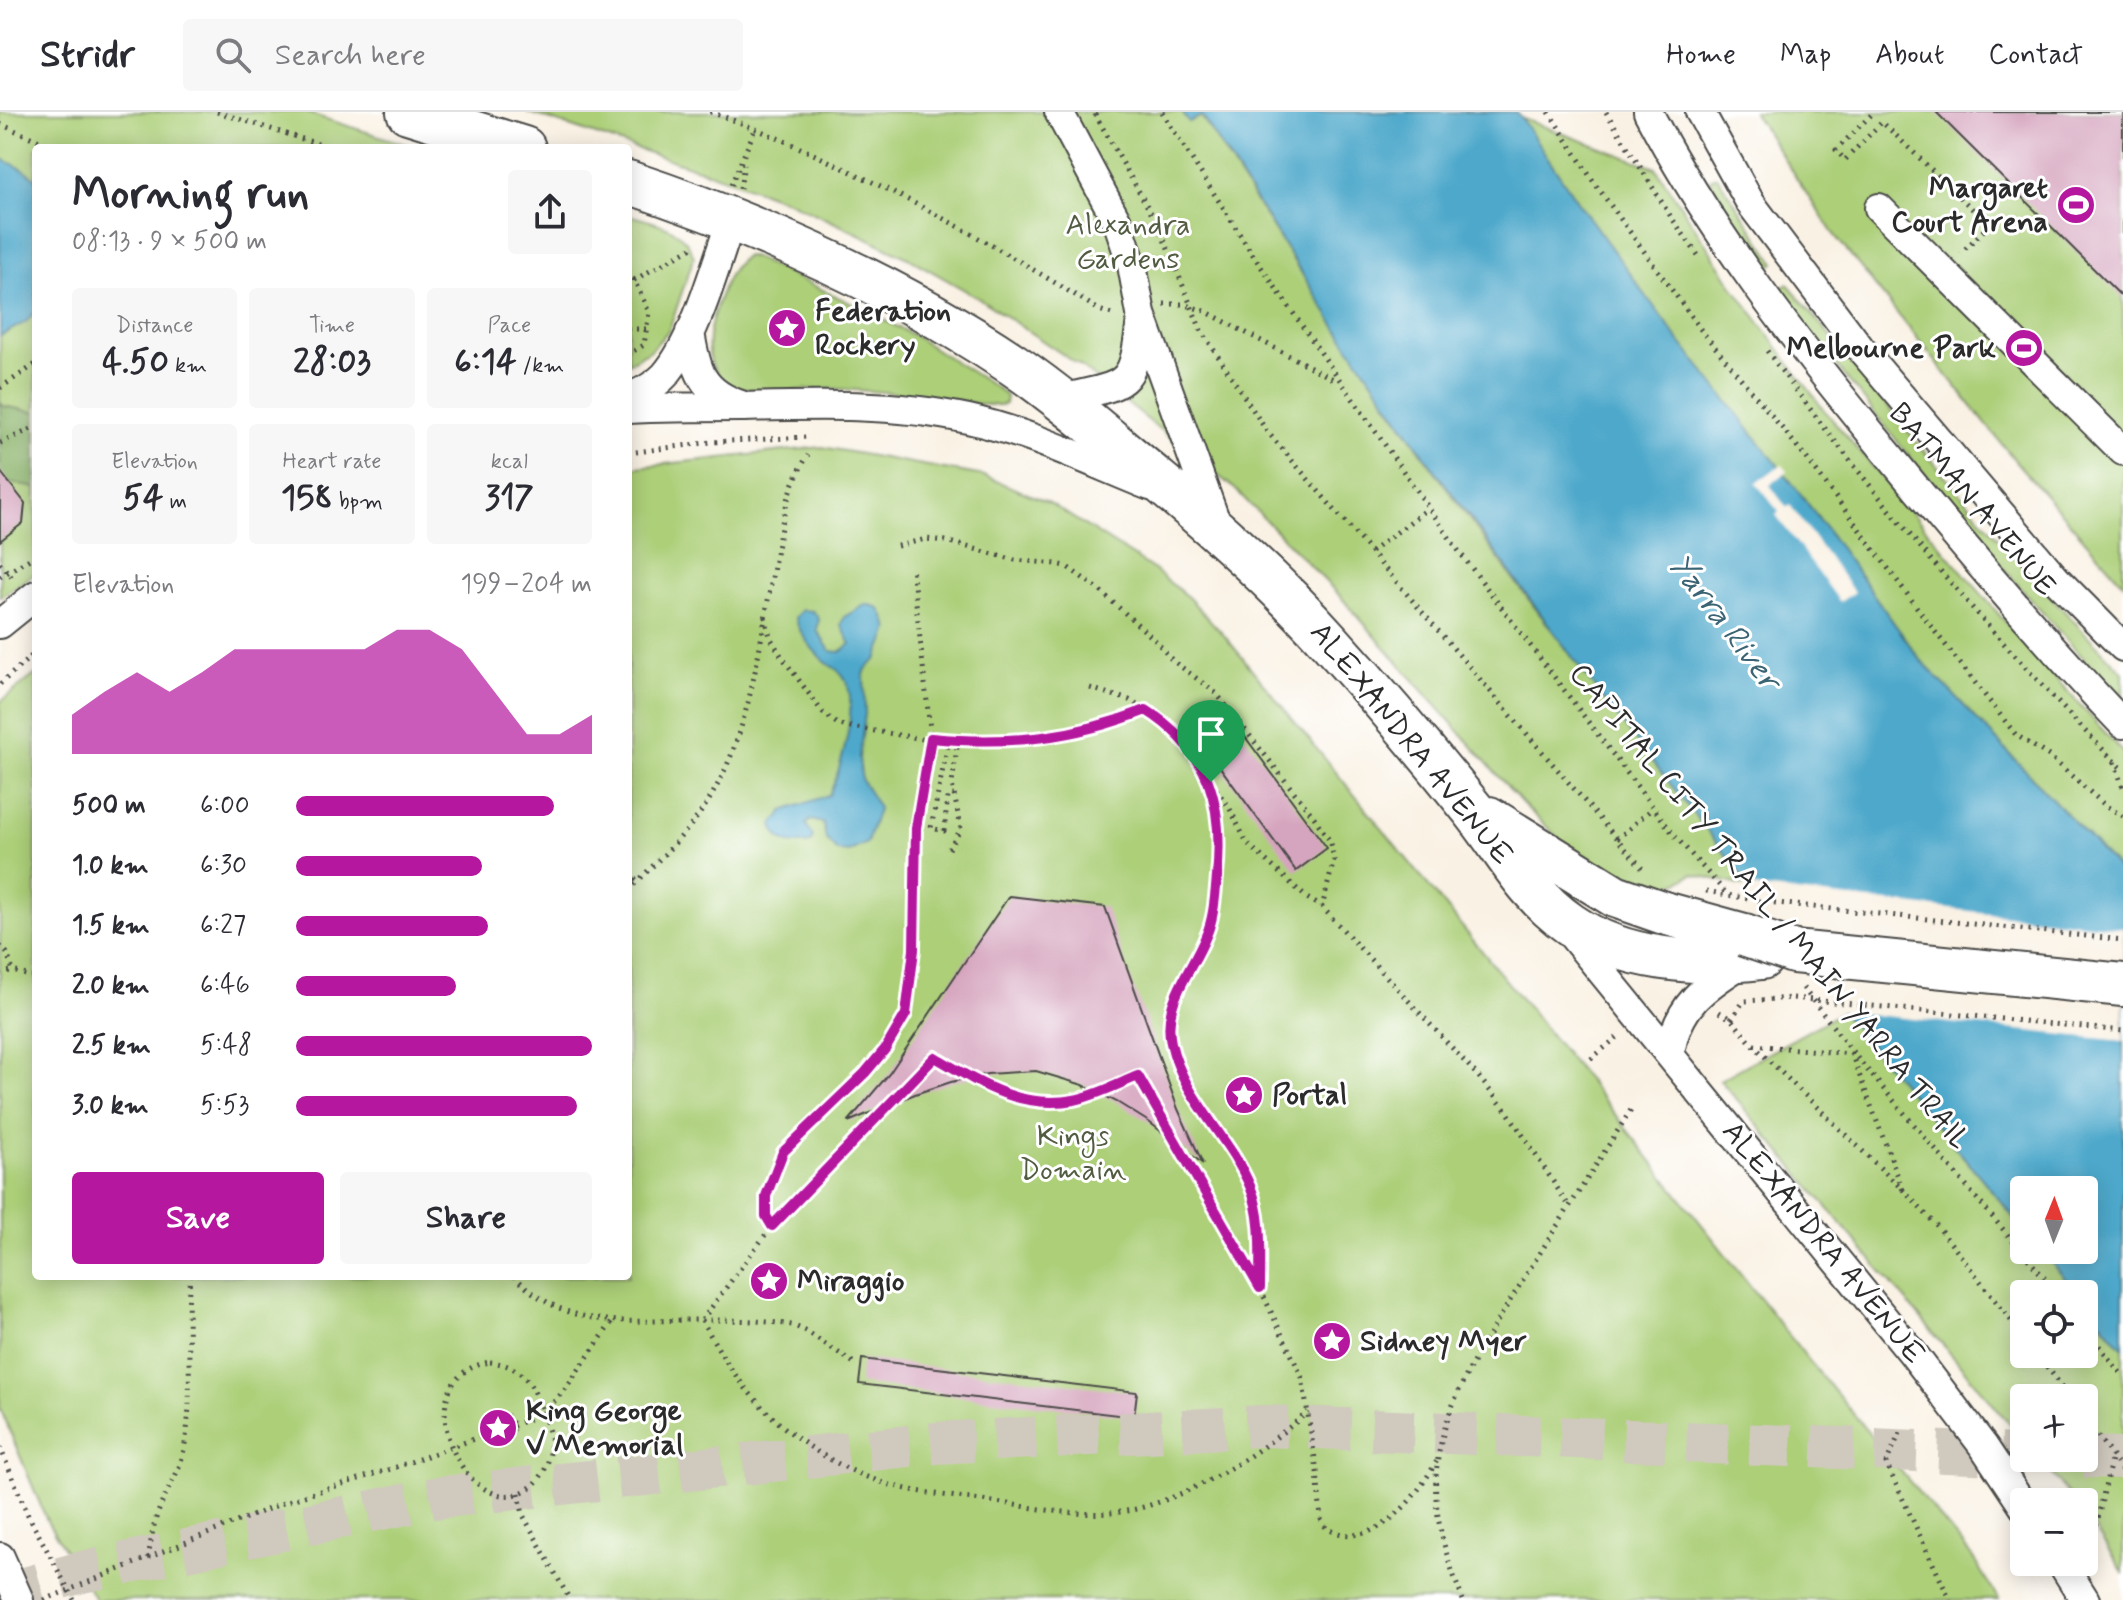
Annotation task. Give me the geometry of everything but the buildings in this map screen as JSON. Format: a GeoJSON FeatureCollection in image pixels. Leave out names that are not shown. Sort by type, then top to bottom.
{"type":"FeatureCollection","features":[{"type":"Feature","properties":{"kind":"highway"},"geometry":{"type":"LineString","coordinates":[[408,112],[511,144]]}},
{"type":"Feature","properties":{"kind":"highway","name":"ALEXANDRA AVENUE"},"geometry":{"type":"LineString","coordinates":[[632,184],[715,227],[838,265],[1013,364],[1061,399],[1219,531],[1328,640],[1471,807],[1535,895]]}},
{"type":"Feature","properties":{"kind":"highway"},"geometry":{"type":"LineString","coordinates":[[1471,807],[1615,896],[1762,947],[2123,985]]}},
{"type":"Feature","properties":{"kind":"highway"},"geometry":{"type":"LineString","coordinates":[[1535,895],[1573,926],[1625,950],[1685,959],[1762,947]]}},
{"type":"Feature","properties":{"kind":"street"},"geometry":{"type":"LineString","coordinates":[[1059,112],[1118,223],[1132,265],[1141,312],[1219,531]]}},
{"type":"Feature","properties":{"kind":"street","name":"BATMAN AVENUE"},"geometry":{"type":"LineString","coordinates":[[1648,112],[1694,195],[1751,281],[1843,399],[2066,664],[2123,724]]}},
{"type":"Feature","properties":{"kind":"street","name":"BATMAN AVENUE"},"geometry":{"type":"LineString","coordinates":[[1700,112],[1751,204],[1860,348],[2056,579],[2123,647]]}},
{"type":"Feature","properties":{"kind":"street"},"geometry":{"type":"LineString","coordinates":[[1879,208],[2123,451]]}},
{"type":"Feature","properties":{"kind":"street"},"geometry":{"type":"LineString","coordinates":[[632,396],[652,386],[666,374],[690,332],[715,227]]}},
{"type":"Feature","properties":{"kind":"street"},"geometry":{"type":"LineString","coordinates":[[1061,399],[1109,387],[1128,377],[1136,361],[1141,312]]}},
{"type":"Feature","properties":{"kind":"street"},"geometry":{"type":"LineString","coordinates":[[690,332],[694,358],[704,381],[717,394],[746,407]]}},
{"type":"Feature","properties":{"kind":"street"},"geometry":{"type":"LineString","coordinates":[[632,409],[805,404],[878,407],[967,419],[1038,441],[1179,497]]}},
{"type":"Feature","properties":{"kind":"street"},"geometry":{"type":"LineString","coordinates":[[0,624],[32,598]]}},
{"type":"Feature","properties":{"kind":"street","name":"ALEXANDRA AVENUE"},"geometry":{"type":"LineString","coordinates":[[1535,895],[1587,951],[1914,1355],[2011,1488]]}},
{"type":"Feature","properties":{"kind":"street"},"geometry":{"type":"LineString","coordinates":[[1670,1054],[1675,1031],[1697,994],[1762,947]]}},
{"type":"Feature","properties":{"kind":"street"},"geometry":{"type":"LineString","coordinates":[[0,1557],[19,1600]]}},
{"type":"Feature","properties":{"kind":"street"},"geometry":{"type":"LineString","coordinates":[[2070,1576],[2085,1600]]}},
{"type":"Feature","properties":{"kind":"path"},"geometry":{"type":"LineString","coordinates":[[217,112],[318,144]]}},
{"type":"Feature","properties":{"kind":"path"},"geometry":{"type":"LineString","coordinates":[[710,112],[756,127],[910,199],[1003,250],[1106,314],[1141,312],[1170,303],[1191,306],[1214,315],[1339,382]]}},
{"type":"Feature","properties":{"kind":"path"},"geometry":{"type":"LineString","coordinates":[[1093,112],[1159,227],[1201,330],[1266,430],[1647,873]]}},
{"type":"Feature","properties":{"kind":"path","name":"CAPITAL CITY TRAIL / MAIN YARRA TRAIL"},"geometry":{"type":"LineString","coordinates":[[1162,112],[1255,258],[1427,509],[1653,808],[1762,947],[2046,1280]]}},
{"type":"Feature","properties":{"kind":"path"},"geometry":{"type":"LineString","coordinates":[[1549,112],[1593,181],[1701,330],[1805,456],[2016,735],[2049,756],[2106,806],[2123,816]]}},
{"type":"Feature","properties":{"kind":"path"},"geometry":{"type":"LineString","coordinates":[[1871,115],[1836,150],[1845,160],[1882,122],[1989,225],[1942,271]]}},
{"type":"Feature","properties":{"kind":"path"},"geometry":{"type":"LineString","coordinates":[[0,124],[46,144]]}},
{"type":"Feature","properties":{"kind":"path"},"geometry":{"type":"LineString","coordinates":[[738,173],[756,127]]}},
{"type":"Feature","properties":{"kind":"path"},"geometry":{"type":"LineString","coordinates":[[634,280],[691,248],[715,227]]}},
{"type":"Feature","properties":{"kind":"path"},"geometry":{"type":"LineString","coordinates":[[632,277],[649,312],[644,345],[632,352]]}},
{"type":"Feature","properties":{"kind":"path"},"geometry":{"type":"LineString","coordinates":[[632,329],[646,329]]}},
{"type":"Feature","properties":{"kind":"path"},"geometry":{"type":"LineString","coordinates":[[0,388],[32,367]]}},
{"type":"Feature","properties":{"kind":"path"},"geometry":{"type":"LineString","coordinates":[[0,443],[32,429]]}},
{"type":"Feature","properties":{"kind":"path"},"geometry":{"type":"LineString","coordinates":[[632,452],[712,442],[806,437]]}},
{"type":"Feature","properties":{"kind":"path"},"geometry":{"type":"LineString","coordinates":[[632,886],[713,794],[731,752],[747,702],[783,508],[796,474],[808,455]]}},
{"type":"Feature","properties":{"kind":"path"},"geometry":{"type":"LineString","coordinates":[[1371,552],[1427,509]]}},
{"type":"Feature","properties":{"kind":"path"},"geometry":{"type":"LineString","coordinates":[[897,546],[926,539],[946,541],[1015,560],[1057,564],[1066,566],[1097,588],[1155,640],[1172,660],[1216,693],[1314,817],[1331,843],[1334,860],[1322,907]]}},
{"type":"Feature","properties":{"kind":"path"},"geometry":{"type":"LineString","coordinates":[[0,577],[32,557]]}},
{"type":"Feature","properties":{"kind":"path"},"geometry":{"type":"LineString","coordinates":[[0,563],[6,571]]}},
{"type":"Feature","properties":{"kind":"path"},"geometry":{"type":"LineString","coordinates":[[772,1226],[766,1216],[766,1196],[783,1152],[865,1073],[886,1048],[906,1014],[914,950],[915,836],[931,738],[912,567]]}},
{"type":"Feature","properties":{"kind":"path"},"geometry":{"type":"LineString","coordinates":[[765,616],[770,637],[798,682],[823,713],[839,725],[923,739],[1037,740],[1146,710]]}},
{"type":"Feature","properties":{"kind":"path"},"geometry":{"type":"LineString","coordinates":[[0,684],[32,656]]}},
{"type":"Feature","properties":{"kind":"path"},"geometry":{"type":"LineString","coordinates":[[1090,688],[1129,700],[1168,724],[1230,809],[1247,843],[1307,898],[1322,907],[1478,1076],[1509,1114],[1569,1206]]}},
{"type":"Feature","properties":{"kind":"path"},"geometry":{"type":"LineString","coordinates":[[949,739],[931,828],[944,831],[948,796],[954,795]]}},
{"type":"Feature","properties":{"kind":"path"},"geometry":{"type":"LineString","coordinates":[[949,849],[961,829],[952,784],[958,740]]}},
{"type":"Feature","properties":{"kind":"path"},"geometry":{"type":"LineString","coordinates":[[2123,770],[2113,760],[2123,788]]}},
{"type":"Feature","properties":{"kind":"path"},"geometry":{"type":"LineString","coordinates":[[1211,782],[1220,853],[1212,914],[1208,933],[1195,963],[1177,992],[1171,1041],[1193,1096],[1250,1186],[1257,1209],[1260,1288]]}},
{"type":"Feature","properties":{"kind":"path"},"geometry":{"type":"LineString","coordinates":[[1617,839],[1653,808]]}},
{"type":"Feature","properties":{"kind":"path"},"geometry":{"type":"LineString","coordinates":[[632,877],[638,881]]}},
{"type":"Feature","properties":{"kind":"path"},"geometry":{"type":"LineString","coordinates":[[1706,891],[1781,905],[2123,940]]}},
{"type":"Feature","properties":{"kind":"path"},"geometry":{"type":"LineString","coordinates":[[0,946],[7,953],[13,971]]}},
{"type":"Feature","properties":{"kind":"path"},"geometry":{"type":"LineString","coordinates":[[0,972],[13,971],[32,977]]}},
{"type":"Feature","properties":{"kind":"path"},"geometry":{"type":"LineString","coordinates":[[2010,1319],[1938,1227],[1753,1045],[1731,1019],[1744,1001],[1793,998],[2123,1031]]}},
{"type":"Feature","properties":{"kind":"path"},"geometry":{"type":"LineString","coordinates":[[1591,1059],[1621,1034]]}},
{"type":"Feature","properties":{"kind":"path"},"geometry":{"type":"LineString","coordinates":[[1753,1045],[1852,1055],[1859,1060]]}},
{"type":"Feature","properties":{"kind":"path"},"geometry":{"type":"LineString","coordinates":[[1847,1045],[1904,1191]]}},
{"type":"Feature","properties":{"kind":"path"},"geometry":{"type":"LineString","coordinates":[[702,1320],[772,1226],[935,1057],[993,1091],[1035,1102],[1074,1100],[1138,1076],[1260,1288],[1302,1377],[1317,1471],[1321,1519],[1326,1528],[1351,1536],[1380,1527],[1394,1518],[1426,1482],[1439,1457]]}},
{"type":"Feature","properties":{"kind":"path"},"geometry":{"type":"LineString","coordinates":[[1463,1600],[1438,1517],[1436,1476],[1450,1407],[1459,1387],[1569,1206],[1632,1108]]}},
{"type":"Feature","properties":{"kind":"path"},"geometry":{"type":"LineString","coordinates":[[148,1558],[157,1513],[183,1456],[190,1393],[187,1321],[190,1280]]}},
{"type":"Feature","properties":{"kind":"path"},"geometry":{"type":"LineString","coordinates":[[519,1280],[538,1295],[583,1317],[612,1322],[702,1320],[792,1325],[857,1365]]}},
{"type":"Feature","properties":{"kind":"path"},"geometry":{"type":"LineString","coordinates":[[702,1320],[748,1392],[787,1428],[834,1461],[896,1487],[1058,1512],[1128,1510],[1184,1493],[1269,1445],[1308,1412]]}},
{"type":"Feature","properties":{"kind":"path"},"geometry":{"type":"LineString","coordinates":[[513,1426],[543,1413],[564,1391],[612,1322]]}},
{"type":"Feature","properties":{"kind":"path"},"geometry":{"type":"LineString","coordinates":[[2098,1345],[2123,1376]]}},
{"type":"Feature","properties":{"kind":"path"},"geometry":{"type":"LineString","coordinates":[[501,1363],[518,1369],[534,1389],[551,1440],[550,1453],[541,1477],[519,1493],[502,1496],[475,1483],[465,1474],[453,1447],[445,1420],[448,1393],[460,1374],[478,1364],[501,1363]]}},
{"type":"Feature","properties":{"kind":"path"},"geometry":{"type":"LineString","coordinates":[[2048,1368],[2060,1384]]}},
{"type":"Feature","properties":{"kind":"path"},"geometry":{"type":"LineString","coordinates":[[495,1413],[509,1417],[513,1426],[511,1435],[503,1442],[493,1442],[485,1435],[485,1422],[495,1413]]}},
{"type":"Feature","properties":{"kind":"path"},"geometry":{"type":"LineString","coordinates":[[1900,1433],[1886,1463],[1950,1600]]}},
{"type":"Feature","properties":{"kind":"path"},"geometry":{"type":"LineString","coordinates":[[43,1600],[288,1501],[485,1435]]}},
{"type":"Feature","properties":{"kind":"path"},"geometry":{"type":"LineString","coordinates":[[2098,1436],[2123,1472]]}},
{"type":"Feature","properties":{"kind":"path"},"geometry":{"type":"LineString","coordinates":[[0,1447],[28,1515],[74,1600]]}},
{"type":"Feature","properties":{"kind":"path"},"geometry":{"type":"LineString","coordinates":[[2098,1518],[2112,1456]]}},
{"type":"Feature","properties":{"kind":"path"},"geometry":{"type":"LineString","coordinates":[[519,1493],[523,1515],[570,1600]]}},
{"type":"Feature","properties":{"kind":"green space"},"geometry":{"type":"Polygon","coordinates":[[[0,112],[304,112],[404,144],[32,144],[32,576],[0,597],[0,112]]]}},
{"type":"Feature","properties":{"kind":"green space","name":"Alexandra Gardens"},"geometry":{"type":"Polygon","coordinates":[[[527,112],[1182,112],[1189,122],[1201,116],[1345,340],[1437,474],[1748,887],[1693,874],[1667,888],[1620,876],[1560,840],[1522,803],[1339,595],[1235,489],[1080,366],[977,297],[910,259],[790,202],[632,147],[632,144],[623,144],[527,112]]]}},
{"type":"Feature","properties":{"kind":"green space","name":"Melbourne Park"},"geometry":{"type":"Polygon","coordinates":[[[1753,112],[2123,112],[2123,583],[2018,464],[1832,232],[1753,112]]]}},
{"type":"Feature","properties":{"kind":"green space"},"geometry":{"type":"Polygon","coordinates":[[[1521,118],[1656,168],[1737,292],[1824,410],[2026,646],[2123,752],[2123,874],[1920,659],[1803,497],[1674,334],[1521,118]]]}},
{"type":"Feature","properties":{"kind":"green space"},"geometry":{"type":"Polygon","coordinates":[[[1717,176],[1775,263],[1763,271],[1718,201],[1710,179],[1717,176]]]}},
{"type":"Feature","properties":{"kind":"green space"},"geometry":{"type":"Polygon","coordinates":[[[632,216],[676,232],[694,257],[669,330],[651,350],[632,361],[632,216]]]}},
{"type":"Feature","properties":{"kind":"green space"},"geometry":{"type":"Polygon","coordinates":[[[747,256],[913,335],[998,389],[1006,396],[1005,404],[983,405],[862,390],[747,389],[725,381],[710,359],[710,331],[726,281],[735,266],[747,256]]]}},
{"type":"Feature","properties":{"kind":"green space"},"geometry":{"type":"Polygon","coordinates":[[[1788,284],[1992,531],[2123,672],[2123,701],[1989,551],[1861,396],[1778,290],[1788,284]]]}},
{"type":"Feature","properties":{"kind":"green space"},"geometry":{"type":"Polygon","coordinates":[[[0,401],[3,406],[32,411],[32,487],[0,481],[0,401]]]}},
{"type":"Feature","properties":{"kind":"green space","name":"Kings Domain"},"geometry":{"type":"Polygon","coordinates":[[[822,447],[984,476],[1048,502],[1150,567],[1188,597],[1223,634],[1602,1098],[1811,1363],[1970,1554],[1999,1600],[96,1600],[48,1523],[0,1408],[0,702],[32,677],[32,1280],[632,1280],[632,468],[822,447]]]}},
{"type":"Feature","properties":{"kind":"green space"},"geometry":{"type":"Polygon","coordinates":[[[1842,1012],[2010,1212],[2010,1264],[2053,1264],[2066,1280],[2010,1280],[2010,1368],[2098,1368],[2098,1318],[2123,1348],[2123,1572],[2098,1533],[2098,1488],[2063,1488],[2050,1472],[2098,1472],[2098,1384],[2010,1384],[2010,1424],[1720,1080],[1842,1012]]]}},
{"type":"Feature","properties":{"kind":"water","name":"Yarra River"},"geometry":{"type":"Polygon","coordinates":[[[1182,112],[1517,112],[1577,201],[1674,334],[1803,497],[1920,659],[2123,874],[2123,1348],[2098,1318],[2098,1280],[2066,1280],[2053,1264],[2098,1264],[2098,1176],[2010,1176],[2010,1212],[1842,1012],[1731,861],[1600,695],[1427,459],[1345,341],[1202,116],[1189,122],[1182,112]]]}},
{"type":"Feature","properties":{"kind":"water"},"geometry":{"type":"Polygon","coordinates":[[[0,158],[32,176],[32,315],[0,336],[0,158]]]}},
{"type":"Feature","properties":{"kind":"water"},"geometry":{"type":"Polygon","coordinates":[[[865,605],[879,608],[889,629],[877,659],[864,675],[865,714],[859,758],[862,781],[878,809],[867,843],[848,852],[837,851],[826,839],[823,823],[811,820],[806,824],[813,837],[810,843],[786,842],[778,836],[773,824],[783,811],[829,795],[844,752],[850,716],[848,685],[842,674],[814,650],[802,634],[795,617],[802,610],[813,611],[819,619],[817,631],[831,651],[840,652],[851,644],[841,625],[844,617],[865,605]]]}},
{"type":"Feature","properties":{"kind":"pier"},"geometry":{"type":"Polygon","coordinates":[[[1782,464],[1788,471],[1770,485],[1786,507],[1790,505],[1854,592],[1840,602],[1756,483],[1782,464]]]}},
{"type":"Feature","properties":{"kind":"pier"},"geometry":{"type":"Polygon","coordinates":[[[1743,886],[2123,928],[2123,1041],[1836,1011],[1743,886]]]}},
{"type":"Feature","properties":{"kind":"tunnel"},"geometry":{"type":"LineString","coordinates":[[0,1595],[82,1572],[434,1498],[936,1443],[1263,1426],[2010,1454]]}},
{"type":"Feature","properties":{"kind":"tunnel"},"geometry":{"type":"LineString","coordinates":[[2098,1457],[2123,1458]]}},
{"type":"Feature","properties":{"kind":"place","name":"Margaret Court Arena"},"geometry":{"type":"Point","coordinates":[2076,205]}},
{"type":"Feature","properties":{"kind":"place","name":"Federation Rockery"},"geometry":{"type":"Point","coordinates":[787,328]}},
{"type":"Feature","properties":{"kind":"place","name":"Melbourne Park"},"geometry":{"type":"Point","coordinates":[2024,348]}},
{"type":"Feature","properties":{"kind":"place","name":"Portal"},"geometry":{"type":"Point","coordinates":[1244,1095]}},
{"type":"Feature","properties":{"kind":"place","name":"Miraggio"},"geometry":{"type":"Point","coordinates":[769,1281]}},
{"type":"Feature","properties":{"kind":"place","name":"Sidney Myer"},"geometry":{"type":"Point","coordinates":[1332,1341]}},
{"type":"Feature","properties":{"kind":"place","name":"King George V Memorial"},"geometry":{"type":"Point","coordinates":[498,1428]}},
{"type":"Feature","properties":{"kind":"route"},"geometry":{"type":"LineString","coordinates":[[1146,710],[1168,724],[1211,782],[1220,853],[1212,914],[1208,933],[1195,963],[1180,984],[1174,1001],[1171,1041],[1193,1096],[1250,1186],[1257,1209],[1260,1288],[1138,1076],[1074,1100],[1035,1102],[993,1091],[935,1057],[772,1226],[766,1216],[766,1196],[783,1152],[865,1073],[886,1048],[906,1014],[914,950],[916,828],[931,738],[981,742],[1037,740],[1146,710]]}}]}
